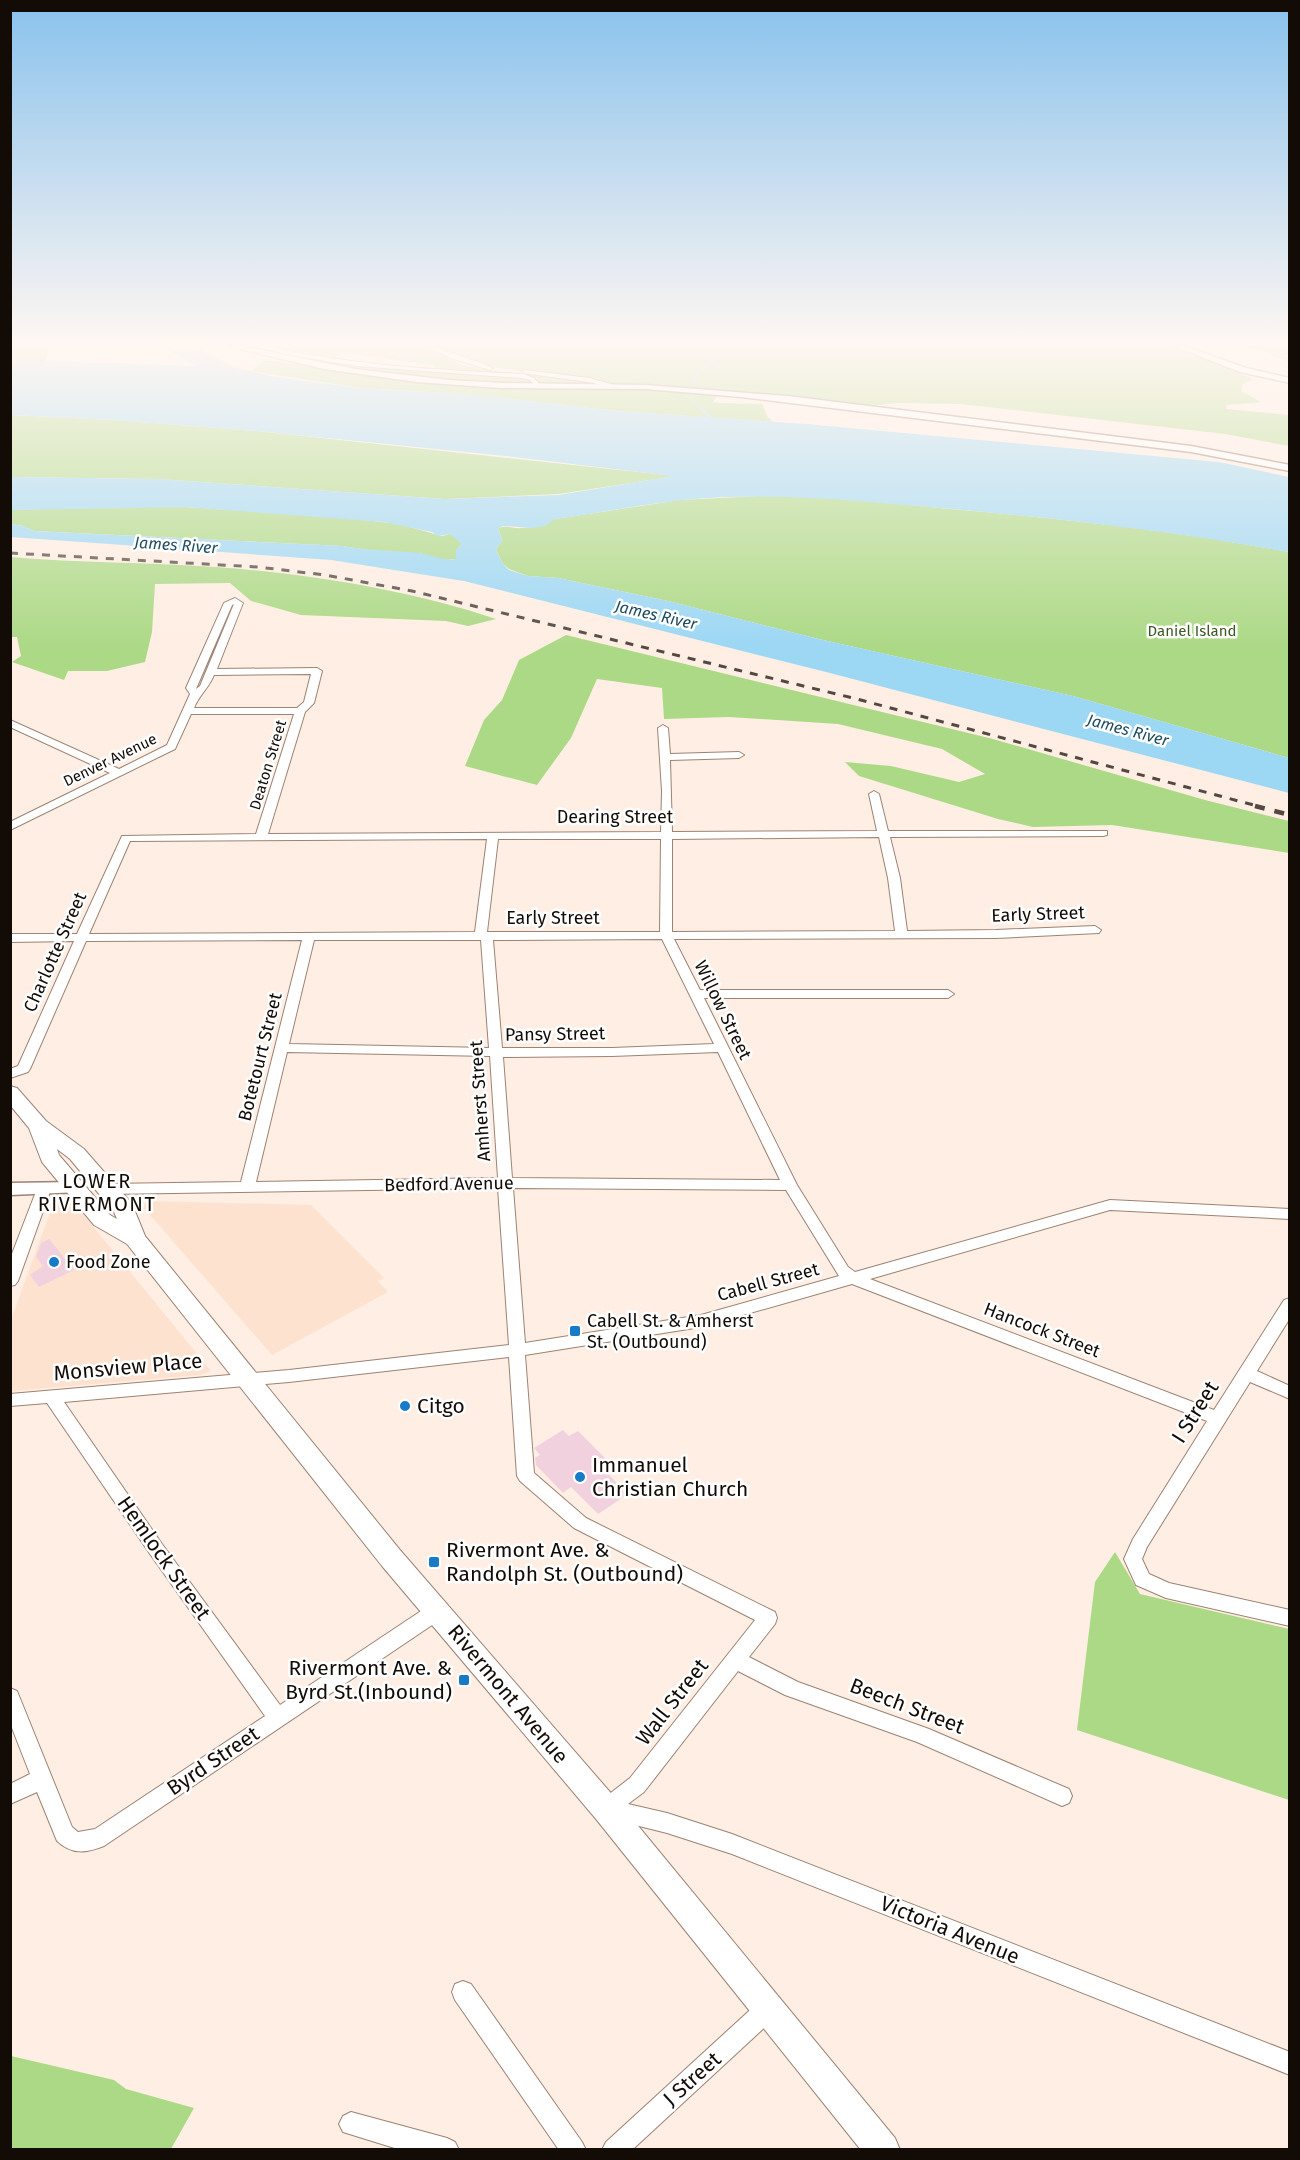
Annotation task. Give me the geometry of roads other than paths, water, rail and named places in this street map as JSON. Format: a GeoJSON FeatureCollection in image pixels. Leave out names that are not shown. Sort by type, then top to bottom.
{"type":"FeatureCollection","features":[{"type":"Feature","properties":{"kind":"main road","name":"Rivermont Avenue"},"geometry":{"type":"LineString","coordinates":[[10,1092],[41,1132],[49,1157],[102,1220],[135,1239]]}},
{"type":"Feature","properties":{"kind":"main road","name":"Rivermont Avenue"},"geometry":{"type":"LineString","coordinates":[[41,1132],[77,1154],[124,1209],[135,1239],[391,1558],[606,1809],[883,2150]]}},
{"type":"Feature","properties":{"kind":"street"},"geometry":{"type":"LineString","coordinates":[[1157,447],[1244,458],[1290,468]]}},
{"type":"Feature","properties":{"kind":"street","name":"Denver Avenue"},"geometry":{"type":"LineString","coordinates":[[10,826],[171,747],[195,694],[204,688],[239,603],[235,601],[228,603],[191,688],[195,694]]}},
{"type":"Feature","properties":{"kind":"street","name":"Deaton Street"},"geometry":{"type":"LineString","coordinates":[[210,672],[317,671],[309,703],[300,711],[261,837]]}},
{"type":"Feature","properties":{"kind":"street"},"geometry":{"type":"LineString","coordinates":[[188,711],[300,711]]}},
{"type":"Feature","properties":{"kind":"street"},"geometry":{"type":"LineString","coordinates":[[10,723],[119,773]]}},
{"type":"Feature","properties":{"kind":"street","name":"Willow Street"},"geometry":{"type":"LineString","coordinates":[[663,728],[667,835],[666,935],[790,1185],[843,1271],[853,1278]]}},
{"type":"Feature","properties":{"kind":"street"},"geometry":{"type":"LineString","coordinates":[[664,758],[739,755]]}},
{"type":"Feature","properties":{"kind":"street"},"geometry":{"type":"LineString","coordinates":[[874,794],[894,878],[901,934]]}},
{"type":"Feature","properties":{"kind":"street","name":"Dearing Street"},"geometry":{"type":"LineString","coordinates":[[126,838],[1103,833]]}},
{"type":"Feature","properties":{"kind":"street","name":"Amherst Street"},"geometry":{"type":"LineString","coordinates":[[493,835],[480,931],[488,940],[519,1350],[526,1476],[580,1523],[768,1618]]}},
{"type":"Feature","properties":{"kind":"street","name":"Charlotte Street"},"geometry":{"type":"LineString","coordinates":[[10,1074],[23,1069],[126,838]]}},
{"type":"Feature","properties":{"kind":"street","name":"Early Street"},"geometry":{"type":"LineString","coordinates":[[10,938],[901,934],[1095,930]]}},
{"type":"Feature","properties":{"kind":"street","name":"Botetourt Street"},"geometry":{"type":"LineString","coordinates":[[247,1187],[309,937]]}},
{"type":"Feature","properties":{"kind":"street"},"geometry":{"type":"LineString","coordinates":[[696,994],[948,994]]}},
{"type":"Feature","properties":{"kind":"street","name":"Pansy Street"},"geometry":{"type":"LineString","coordinates":[[281,1048],[496,1053],[679,1051],[722,1048]]}},
{"type":"Feature","properties":{"kind":"street","name":"Bedford Avenue"},"geometry":{"type":"LineString","coordinates":[[107,1189],[505,1183],[790,1185]]}},
{"type":"Feature","properties":{"kind":"street"},"geometry":{"type":"LineString","coordinates":[[10,1189],[75,1188]]}},
{"type":"Feature","properties":{"kind":"street"},"geometry":{"type":"LineString","coordinates":[[10,1281],[44,1189]]}},
{"type":"Feature","properties":{"kind":"street","name":"Cabell Street"},"geometry":{"type":"LineString","coordinates":[[249,1379],[519,1350],[700,1321],[1110,1205],[1290,1214]]}},
{"type":"Feature","properties":{"kind":"street","name":"Hancock Street"},"geometry":{"type":"LineString","coordinates":[[853,1278],[1217,1418]]}},
{"type":"Feature","properties":{"kind":"street","name":"I Street"},"geometry":{"type":"LineString","coordinates":[[1290,1304],[1139,1544],[1133,1559],[1142,1579],[1158,1587],[1290,1618]]}},
{"type":"Feature","properties":{"kind":"street"},"geometry":{"type":"LineString","coordinates":[[1246,1373],[1290,1393]]}},
{"type":"Feature","properties":{"kind":"street","name":"Monsview Place"},"geometry":{"type":"LineString","coordinates":[[10,1400],[249,1379]]}},
{"type":"Feature","properties":{"kind":"street","name":"Hemlock Street"},"geometry":{"type":"LineString","coordinates":[[52,1397],[156,1549],[277,1717]]}},
{"type":"Feature","properties":{"kind":"street","name":"Byrd Street"},"geometry":{"type":"LineString","coordinates":[[41,1779],[64,1834],[73,1841],[87,1843],[102,1836],[437,1611]]}},
{"type":"Feature","properties":{"kind":"street","name":"Wall Street"},"geometry":{"type":"LineString","coordinates":[[606,1809],[637,1785],[768,1618]]}},
{"type":"Feature","properties":{"kind":"street","name":"Beech Street"},"geometry":{"type":"LineString","coordinates":[[736,1660],[792,1689],[922,1735],[1062,1796]]}},
{"type":"Feature","properties":{"kind":"street"},"geometry":{"type":"LineString","coordinates":[[10,1697],[41,1779],[10,1795]]}},
{"type":"Feature","properties":{"kind":"street","name":"Victoria Avenue"},"geometry":{"type":"LineString","coordinates":[[606,1809],[667,1823],[732,1844],[1290,2064]]}},
{"type":"Feature","properties":{"kind":"street"},"geometry":{"type":"LineString","coordinates":[[463,1992],[574,2150]]}},
{"type":"Feature","properties":{"kind":"street","name":"J Street"},"geometry":{"type":"LineString","coordinates":[[614,2150],[769,2008]]}},
{"type":"Feature","properties":{"kind":"street"},"geometry":{"type":"LineString","coordinates":[[351,2124],[406,2145],[447,2150]]}},
{"type":"Feature","properties":{"kind":"water","name":"James River"},"geometry":{"type":"Polygon","coordinates":[[[414,447],[1054,447],[1219,462],[1289,477],[1289,552],[1163,532],[1037,517],[839,500],[754,496],[661,503],[555,519],[545,526],[531,528],[503,526],[498,528],[502,540],[496,550],[509,570],[528,576],[558,578],[668,601],[823,640],[1073,696],[1289,758],[1289,793],[830,673],[464,581],[331,560],[11,537],[11,524],[34,531],[342,546],[456,559],[456,550],[462,544],[450,534],[437,536],[432,532],[384,522],[185,507],[11,510],[11,477],[158,479],[445,499],[559,495],[673,476],[414,447]]]}},
{"type":"Feature","properties":{"kind":"railway"},"geometry":{"type":"LineString","coordinates":[[10,553],[258,567],[325,575],[412,591],[857,699],[1261,807]]}},
{"type":"Feature","properties":{"kind":"railway"},"geometry":{"type":"LineString","coordinates":[[1255,806],[1290,815]]}},
{"type":"Feature","properties":{"kind":"place","name":"Food Zone"},"geometry":{"type":"Point","coordinates":[54,1262]}},
{"type":"Feature","properties":{"kind":"place","name":"Cabell St. & Amherst St. (Outbound)"},"geometry":{"type":"Point","coordinates":[575,1331]}},
{"type":"Feature","properties":{"kind":"place","name":"Citgo"},"geometry":{"type":"Point","coordinates":[405,1406]}},
{"type":"Feature","properties":{"kind":"place","name":"Immanuel Christian Church"},"geometry":{"type":"Point","coordinates":[580,1477]}},
{"type":"Feature","properties":{"kind":"place","name":"Rivermont Ave. & Randolph St. (Outbound)"},"geometry":{"type":"Point","coordinates":[434,1562]}},
{"type":"Feature","properties":{"kind":"place","name":"Rivermont Ave. & Byrd St.(Inbound)"},"geometry":{"type":"Point","coordinates":[464,1680]}},
{"type":"Feature","properties":{"kind":"district","name":"LOWER RIVERMONT"},"geometry":{"type":"Point","coordinates":[97,1192]}},
{"type":"Feature","properties":{"kind":"park label","name":"Daniel Island"},"geometry":{"type":"Point","coordinates":[1192,631]}}]}
